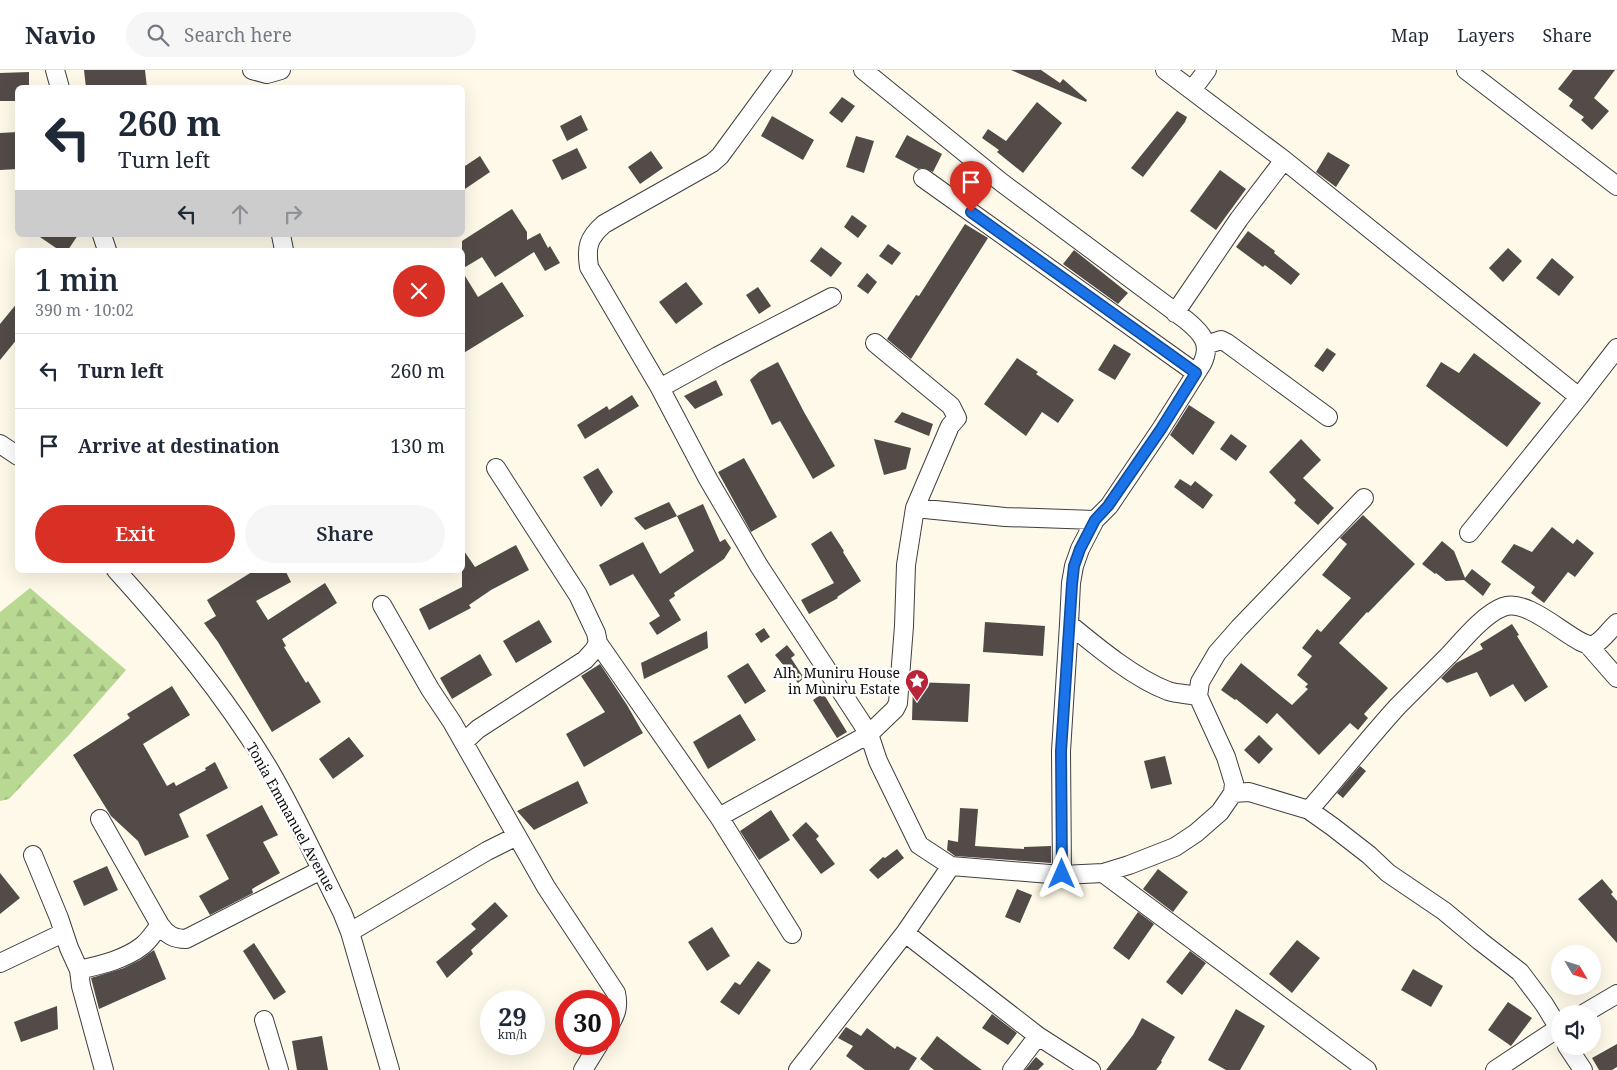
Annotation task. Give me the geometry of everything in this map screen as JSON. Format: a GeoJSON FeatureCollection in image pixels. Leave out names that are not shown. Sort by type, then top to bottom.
{"type":"FeatureCollection","features":[{"type":"Feature","properties":{"kind":"street"},"geometry":{"type":"LineString","coordinates":[[56,70],[59,85]]}},
{"type":"Feature","properties":{"kind":"street"},"geometry":{"type":"LineString","coordinates":[[252,85],[250,70],[267,74],[282,70]]}},
{"type":"Feature","properties":{"kind":"street"},"geometry":{"type":"LineString","coordinates":[[783,70],[720,156],[712,163],[604,224],[595,232],[587,253],[589,267],[660,388],[708,480],[759,566],[869,734],[878,761],[919,845],[951,866],[1062,874],[1103,873],[1129,866],[1175,847],[1196,833],[1220,812],[1233,793],[1234,783],[1226,757],[1198,696],[1200,682],[1217,654],[1239,628],[1364,498]]}},
{"type":"Feature","properties":{"kind":"street"},"geometry":{"type":"LineString","coordinates":[[863,70],[1001,182],[1195,328],[1202,336],[1206,345],[1206,355],[1196,373],[1114,498],[1095,520],[1080,549],[1074,566],[1061,751],[1062,874]]}},
{"type":"Feature","properties":{"kind":"street"},"geometry":{"type":"LineString","coordinates":[[1166,70],[1284,160],[1580,397]]}},
{"type":"Feature","properties":{"kind":"street"},"geometry":{"type":"LineString","coordinates":[[1192,90],[1207,70]]}},
{"type":"Feature","properties":{"kind":"street"},"geometry":{"type":"LineString","coordinates":[[1466,70],[1617,186]]}},
{"type":"Feature","properties":{"kind":"street"},"geometry":{"type":"LineString","coordinates":[[1175,313],[1239,219],[1284,160]]}},
{"type":"Feature","properties":{"kind":"street"},"geometry":{"type":"LineString","coordinates":[[923,178],[1196,373]]}},
{"type":"Feature","properties":{"kind":"street"},"geometry":{"type":"LineString","coordinates":[[660,388],[832,297]]}},
{"type":"Feature","properties":{"kind":"street"},"geometry":{"type":"LineString","coordinates":[[1206,345],[1221,340],[1227,343],[1328,417]]}},
{"type":"Feature","properties":{"kind":"street"},"geometry":{"type":"LineString","coordinates":[[719,817],[869,734],[898,704],[904,635],[906,564],[915,508],[950,426],[957,418],[951,406],[875,343]]}},
{"type":"Feature","properties":{"kind":"street"},"geometry":{"type":"LineString","coordinates":[[1469,533],[1580,397],[1617,348]]}},
{"type":"Feature","properties":{"kind":"street"},"geometry":{"type":"LineString","coordinates":[[0,444],[15,454]]}},
{"type":"Feature","properties":{"kind":"street"},"geometry":{"type":"LineString","coordinates":[[496,468],[578,595],[596,633],[598,643],[719,817],[792,934]]}},
{"type":"Feature","properties":{"kind":"street"},"geometry":{"type":"LineString","coordinates":[[915,508],[1005,517],[1095,520]]}},
{"type":"Feature","properties":{"kind":"street","name":"Tonia Emmanuel Avenue"},"geometry":{"type":"LineString","coordinates":[[119,573],[158,617],[216,688],[269,770],[342,912],[350,932],[390,1070]]}},
{"type":"Feature","properties":{"kind":"street"},"geometry":{"type":"LineString","coordinates":[[382,605],[430,689],[464,742],[546,887],[614,990]]}},
{"type":"Feature","properties":{"kind":"street"},"geometry":{"type":"LineString","coordinates":[[1309,810],[1398,707],[1484,620],[1503,607],[1521,607],[1551,622],[1588,646],[1617,678]]}},
{"type":"Feature","properties":{"kind":"street"},"geometry":{"type":"LineString","coordinates":[[1588,646],[1595,644],[1617,623]]}},
{"type":"Feature","properties":{"kind":"street"},"geometry":{"type":"LineString","coordinates":[[1069,624],[1119,664],[1139,677],[1169,691],[1198,696]]}},
{"type":"Feature","properties":{"kind":"street"},"geometry":{"type":"LineString","coordinates":[[464,742],[478,729],[585,660],[598,643]]}},
{"type":"Feature","properties":{"kind":"street"},"geometry":{"type":"LineString","coordinates":[[1233,793],[1249,792],[1309,810],[1369,855],[1388,873],[1444,911],[1520,972],[1551,1015]]}},
{"type":"Feature","properties":{"kind":"street"},"geometry":{"type":"LineString","coordinates":[[100,819],[160,925],[169,936],[178,939],[186,939],[321,870]]}},
{"type":"Feature","properties":{"kind":"street"},"geometry":{"type":"LineString","coordinates":[[350,932],[487,851],[517,836]]}},
{"type":"Feature","properties":{"kind":"street"},"geometry":{"type":"LineString","coordinates":[[33,855],[79,970],[104,1070]]}},
{"type":"Feature","properties":{"kind":"street"},"geometry":{"type":"LineString","coordinates":[[798,1070],[905,933],[951,866]]}},
{"type":"Feature","properties":{"kind":"street"},"geometry":{"type":"LineString","coordinates":[[1103,873],[1367,1070]]}},
{"type":"Feature","properties":{"kind":"street"},"geometry":{"type":"LineString","coordinates":[[79,970],[98,966],[134,951],[141,947],[160,925]]}},
{"type":"Feature","properties":{"kind":"street"},"geometry":{"type":"LineString","coordinates":[[0,963],[63,933]]}},
{"type":"Feature","properties":{"kind":"street"},"geometry":{"type":"LineString","coordinates":[[905,933],[1038,1036],[1091,1070]]}},
{"type":"Feature","properties":{"kind":"street"},"geometry":{"type":"LineString","coordinates":[[1598,1005],[1617,994]]}},
{"type":"Feature","properties":{"kind":"street"},"geometry":{"type":"LineString","coordinates":[[264,1020],[279,1070]]}},
{"type":"Feature","properties":{"kind":"street"},"geometry":{"type":"LineString","coordinates":[[1495,1070],[1551,1034]]}},
{"type":"Feature","properties":{"kind":"street"},"geometry":{"type":"LineString","coordinates":[[1012,1070],[1038,1036]]}},
{"type":"Feature","properties":{"kind":"street"},"geometry":{"type":"LineString","coordinates":[[583,1070],[592,1055]]}},
{"type":"Feature","properties":{"kind":"street"},"geometry":{"type":"LineString","coordinates":[[1573,1055],[1583,1070]]}},
{"type":"Feature","properties":{"kind":"green space"},"geometry":{"type":"Polygon","coordinates":[[[30,588],[126,670],[9,799],[0,801],[0,612],[30,588]]]}},
{"type":"Feature","properties":{"kind":"building"},"geometry":{"type":"Polygon","coordinates":[[[84,70],[145,70],[147,85],[86,85],[84,70]]]}},
{"type":"Feature","properties":{"kind":"building"},"geometry":{"type":"Polygon","coordinates":[[[1011,70],[1041,70],[1060,83],[1063,79],[1087,100],[1086,102],[1011,70]]]}},
{"type":"Feature","properties":{"kind":"building"},"geometry":{"type":"Polygon","coordinates":[[[1573,70],[1615,70],[1594,98],[1609,111],[1592,130],[1581,120],[1584,117],[1569,106],[1573,100],[1558,89],[1573,70]]]}},
{"type":"Feature","properties":{"kind":"building"},"geometry":{"type":"Polygon","coordinates":[[[29,72],[29,85],[15,85],[15,101],[0,101],[0,73],[29,72]]]}},
{"type":"Feature","properties":{"kind":"building"},"geometry":{"type":"Polygon","coordinates":[[[842,97],[855,106],[842,123],[829,113],[842,97]]]}},
{"type":"Feature","properties":{"kind":"building"},"geometry":{"type":"Polygon","coordinates":[[[1037,102],[1062,123],[1023,173],[997,152],[999,150],[982,138],[988,129],[1006,141],[1037,102]]]}},
{"type":"Feature","properties":{"kind":"building"},"geometry":{"type":"Polygon","coordinates":[[[1177,111],[1187,117],[1185,122],[1143,177],[1131,168],[1177,111]]]}},
{"type":"Feature","properties":{"kind":"building"},"geometry":{"type":"Polygon","coordinates":[[[581,115],[588,130],[567,141],[560,126],[581,115]]]}},
{"type":"Feature","properties":{"kind":"building"},"geometry":{"type":"Polygon","coordinates":[[[772,116],[814,140],[803,160],[761,136],[772,116]]]}},
{"type":"Feature","properties":{"kind":"building"},"geometry":{"type":"Polygon","coordinates":[[[15,132],[15,169],[0,170],[0,133],[15,132]]]}},
{"type":"Feature","properties":{"kind":"building"},"geometry":{"type":"Polygon","coordinates":[[[907,135],[942,154],[933,172],[924,168],[918,169],[895,157],[907,135]]]}},
{"type":"Feature","properties":{"kind":"building"},"geometry":{"type":"Polygon","coordinates":[[[856,136],[874,141],[864,173],[846,167],[856,136]]]}},
{"type":"Feature","properties":{"kind":"building"},"geometry":{"type":"Polygon","coordinates":[[[577,148],[587,168],[562,180],[552,160],[577,148]]]}},
{"type":"Feature","properties":{"kind":"building"},"geometry":{"type":"Polygon","coordinates":[[[651,151],[663,168],[640,184],[628,167],[651,151]]]}},
{"type":"Feature","properties":{"kind":"building"},"geometry":{"type":"Polygon","coordinates":[[[1328,152],[1350,165],[1336,187],[1316,172],[1328,152]]]}},
{"type":"Feature","properties":{"kind":"building"},"geometry":{"type":"Polygon","coordinates":[[[480,156],[490,172],[465,189],[465,166],[480,156]]]}},
{"type":"Feature","properties":{"kind":"building"},"geometry":{"type":"Polygon","coordinates":[[[962,168],[983,182],[971,199],[951,185],[962,168]]]}},
{"type":"Feature","properties":{"kind":"building"},"geometry":{"type":"Polygon","coordinates":[[[1220,170],[1246,189],[1216,230],[1190,211],[1220,170]]]}},
{"type":"Feature","properties":{"kind":"building"},"geometry":{"type":"Polygon","coordinates":[[[512,209],[527,232],[527,240],[540,233],[548,248],[550,246],[560,263],[545,271],[534,252],[495,277],[482,257],[465,267],[465,248],[462,248],[462,241],[512,209]]]}},
{"type":"Feature","properties":{"kind":"building"},"geometry":{"type":"Polygon","coordinates":[[[852,215],[867,226],[858,238],[844,227],[852,215]]]}},
{"type":"Feature","properties":{"kind":"building"},"geometry":{"type":"Polygon","coordinates":[[[965,224],[988,238],[911,359],[887,339],[916,295],[919,296],[965,224]]]}},
{"type":"Feature","properties":{"kind":"building"},"geometry":{"type":"Polygon","coordinates":[[[1248,231],[1275,251],[1274,253],[1300,274],[1291,285],[1265,265],[1263,267],[1236,247],[1248,231]]]}},
{"type":"Feature","properties":{"kind":"building"},"geometry":{"type":"Polygon","coordinates":[[[40,237],[77,237],[69,248],[56,248],[40,237]]]}},
{"type":"Feature","properties":{"kind":"building"},"geometry":{"type":"Polygon","coordinates":[[[888,244],[901,253],[892,265],[879,256],[888,244]]]}},
{"type":"Feature","properties":{"kind":"building"},"geometry":{"type":"Polygon","coordinates":[[[821,247],[842,263],[831,277],[810,261],[821,247]]]}},
{"type":"Feature","properties":{"kind":"building"},"geometry":{"type":"Polygon","coordinates":[[[1508,248],[1522,261],[1503,282],[1489,268],[1508,248]]]}},
{"type":"Feature","properties":{"kind":"building"},"geometry":{"type":"Polygon","coordinates":[[[1074,250],[1128,293],[1118,304],[1063,264],[1074,250]]]}},
{"type":"Feature","properties":{"kind":"building"},"geometry":{"type":"Polygon","coordinates":[[[1552,258],[1574,277],[1559,296],[1536,278],[1552,258]]]}},
{"type":"Feature","properties":{"kind":"building"},"geometry":{"type":"Polygon","coordinates":[[[867,273],[877,282],[868,294],[857,286],[867,273]]]}},
{"type":"Feature","properties":{"kind":"building"},"geometry":{"type":"Polygon","coordinates":[[[465,276],[478,297],[502,282],[524,316],[465,352],[465,276]]]}},
{"type":"Feature","properties":{"kind":"building"},"geometry":{"type":"Polygon","coordinates":[[[686,282],[703,304],[676,324],[659,302],[686,282]]]}},
{"type":"Feature","properties":{"kind":"building"},"geometry":{"type":"Polygon","coordinates":[[[758,287],[771,306],[759,314],[746,295],[758,287]]]}},
{"type":"Feature","properties":{"kind":"building"},"geometry":{"type":"Polygon","coordinates":[[[15,306],[15,342],[0,360],[0,324],[15,306]]]}},
{"type":"Feature","properties":{"kind":"building"},"geometry":{"type":"Polygon","coordinates":[[[1114,344],[1131,354],[1115,380],[1098,370],[1114,344]]]}},
{"type":"Feature","properties":{"kind":"building"},"geometry":{"type":"Polygon","coordinates":[[[1327,348],[1336,354],[1323,372],[1314,366],[1327,348]]]}},
{"type":"Feature","properties":{"kind":"building"},"geometry":{"type":"Polygon","coordinates":[[[1474,353],[1541,403],[1507,447],[1426,386],[1441,362],[1459,373],[1474,353]]]}},
{"type":"Feature","properties":{"kind":"building"},"geometry":{"type":"Polygon","coordinates":[[[1017,358],[1038,372],[1036,374],[1074,400],[1058,423],[1042,412],[1026,436],[984,404],[1017,358]]]}},
{"type":"Feature","properties":{"kind":"building"},"geometry":{"type":"Polygon","coordinates":[[[778,362],[835,466],[813,479],[780,421],[772,425],[750,380],[759,372],[778,362]]]}},
{"type":"Feature","properties":{"kind":"building"},"geometry":{"type":"Polygon","coordinates":[[[716,380],[723,395],[695,409],[684,396],[716,380]]]}},
{"type":"Feature","properties":{"kind":"building"},"geometry":{"type":"Polygon","coordinates":[[[632,395],[639,406],[585,439],[577,425],[607,406],[609,410],[632,395]]]}},
{"type":"Feature","properties":{"kind":"building"},"geometry":{"type":"Polygon","coordinates":[[[1189,405],[1215,422],[1193,455],[1170,435],[1189,405]]]}},
{"type":"Feature","properties":{"kind":"building"},"geometry":{"type":"Polygon","coordinates":[[[902,412],[933,424],[929,436],[894,422],[902,412]]]}},
{"type":"Feature","properties":{"kind":"building"},"geometry":{"type":"Polygon","coordinates":[[[1231,434],[1247,446],[1236,461],[1220,449],[1231,434]]]}},
{"type":"Feature","properties":{"kind":"building"},"geometry":{"type":"Polygon","coordinates":[[[874,439],[911,448],[906,469],[884,475],[874,439]]]}},
{"type":"Feature","properties":{"kind":"building"},"geometry":{"type":"Polygon","coordinates":[[[1301,439],[1321,460],[1303,478],[1334,508],[1318,525],[1294,503],[1296,500],[1269,472],[1301,439]]]}},
{"type":"Feature","properties":{"kind":"building"},"geometry":{"type":"Polygon","coordinates":[[[744,458],[777,517],[751,532],[718,472],[744,458]]]}},
{"type":"Feature","properties":{"kind":"building"},"geometry":{"type":"Polygon","coordinates":[[[598,468],[613,492],[601,507],[583,477],[598,468]]]}},
{"type":"Feature","properties":{"kind":"building"},"geometry":{"type":"Polygon","coordinates":[[[1180,479],[1191,486],[1195,481],[1213,495],[1203,509],[1174,487],[1180,479]]]}},
{"type":"Feature","properties":{"kind":"building"},"geometry":{"type":"Polygon","coordinates":[[[669,502],[677,516],[645,530],[634,518],[669,502]]]}},
{"type":"Feature","properties":{"kind":"building"},"geometry":{"type":"Polygon","coordinates":[[[703,504],[720,542],[725,539],[731,548],[724,559],[674,593],[675,596],[669,600],[681,620],[657,635],[649,623],[660,616],[633,574],[610,586],[599,565],[643,542],[660,574],[694,551],[677,516],[703,504]]]}},
{"type":"Feature","properties":{"kind":"building"},"geometry":{"type":"Polygon","coordinates":[[[1363,515],[1415,564],[1339,643],[1388,688],[1364,714],[1368,718],[1358,730],[1350,723],[1319,755],[1277,713],[1267,724],[1236,699],[1221,690],[1241,663],[1292,705],[1308,689],[1305,687],[1308,684],[1297,675],[1312,656],[1302,648],[1317,629],[1321,632],[1351,598],[1322,575],[1347,544],[1340,538],[1363,515]]]}},
{"type":"Feature","properties":{"kind":"building"},"geometry":{"type":"Polygon","coordinates":[[[1552,527],[1573,544],[1577,539],[1594,553],[1575,577],[1568,572],[1544,603],[1531,593],[1535,587],[1501,562],[1514,544],[1532,552],[1552,527]]]}},
{"type":"Feature","properties":{"kind":"building"},"geometry":{"type":"Polygon","coordinates":[[[831,531],[861,581],[838,598],[809,614],[801,600],[834,583],[811,544],[831,531]]]}},
{"type":"Feature","properties":{"kind":"building"},"geometry":{"type":"Polygon","coordinates":[[[1442,541],[1454,551],[1465,578],[1472,569],[1491,584],[1483,596],[1464,580],[1446,581],[1422,564],[1442,541]]]}},
{"type":"Feature","properties":{"kind":"building"},"geometry":{"type":"Polygon","coordinates":[[[516,545],[529,570],[491,590],[469,605],[471,608],[429,630],[419,609],[462,587],[462,573],[465,573],[465,552],[475,567],[516,545]]]}},
{"type":"Feature","properties":{"kind":"building"},"geometry":{"type":"Polygon","coordinates":[[[250,573],[286,573],[291,582],[256,601],[268,620],[325,583],[337,603],[282,639],[286,646],[284,647],[306,683],[308,681],[321,702],[272,732],[218,642],[204,623],[216,616],[207,600],[250,573]]]}},
{"type":"Feature","properties":{"kind":"building"},"geometry":{"type":"Polygon","coordinates":[[[539,620],[552,642],[516,663],[503,641],[539,620]]]}},
{"type":"Feature","properties":{"kind":"building"},"geometry":{"type":"Polygon","coordinates":[[[985,622],[1045,626],[1043,656],[983,652],[985,622]]]}},
{"type":"Feature","properties":{"kind":"building"},"geometry":{"type":"Polygon","coordinates":[[[1512,624],[1519,635],[1517,636],[1548,687],[1525,702],[1513,684],[1490,697],[1477,672],[1447,683],[1441,678],[1456,663],[1483,649],[1480,644],[1512,624]]]}},
{"type":"Feature","properties":{"kind":"building"},"geometry":{"type":"Polygon","coordinates":[[[764,628],[770,637],[761,643],[755,634],[764,628]]]}},
{"type":"Feature","properties":{"kind":"building"},"geometry":{"type":"Polygon","coordinates":[[[707,631],[708,648],[644,679],[641,663],[707,631]]]}},
{"type":"Feature","properties":{"kind":"building"},"geometry":{"type":"Polygon","coordinates":[[[787,645],[795,655],[791,658],[804,678],[798,683],[775,655],[787,645]]]}},
{"type":"Feature","properties":{"kind":"building"},"geometry":{"type":"Polygon","coordinates":[[[480,654],[492,675],[452,699],[440,678],[480,654]]]}},
{"type":"Feature","properties":{"kind":"building"},"geometry":{"type":"Polygon","coordinates":[[[748,663],[766,691],[745,704],[727,676],[748,663]]]}},
{"type":"Feature","properties":{"kind":"building"},"geometry":{"type":"Polygon","coordinates":[[[600,664],[643,733],[584,767],[566,734],[605,712],[581,676],[600,664]]]}},
{"type":"Feature","properties":{"kind":"building"},"geometry":{"type":"Polygon","coordinates":[[[913,682],[970,684],[968,722],[912,720],[913,682]]]}},
{"type":"Feature","properties":{"kind":"building"},"geometry":{"type":"Polygon","coordinates":[[[172,686],[190,715],[143,744],[167,786],[174,782],[176,786],[206,770],[205,768],[215,762],[228,788],[179,814],[189,837],[145,856],[138,841],[111,816],[73,755],[130,718],[127,714],[172,686]]]}},
{"type":"Feature","properties":{"kind":"building"},"geometry":{"type":"Polygon","coordinates":[[[823,693],[847,732],[837,738],[813,700],[823,693]]]}},
{"type":"Feature","properties":{"kind":"building"},"geometry":{"type":"Polygon","coordinates":[[[740,714],[756,740],[708,769],[693,742],[740,714]]]}},
{"type":"Feature","properties":{"kind":"building"},"geometry":{"type":"Polygon","coordinates":[[[1259,735],[1273,749],[1259,764],[1244,750],[1259,735]]]}},
{"type":"Feature","properties":{"kind":"building"},"geometry":{"type":"Polygon","coordinates":[[[349,737],[364,756],[333,779],[319,759],[349,737]]]}},
{"type":"Feature","properties":{"kind":"building"},"geometry":{"type":"Polygon","coordinates":[[[1165,756],[1172,784],[1151,789],[1144,761],[1165,756]]]}},
{"type":"Feature","properties":{"kind":"building"},"geometry":{"type":"Polygon","coordinates":[[[1360,766],[1366,771],[1343,798],[1337,793],[1360,766]]]}},
{"type":"Feature","properties":{"kind":"building"},"geometry":{"type":"Polygon","coordinates":[[[578,781],[588,803],[534,830],[517,811],[578,781]]]}},
{"type":"Feature","properties":{"kind":"building"},"geometry":{"type":"Polygon","coordinates":[[[262,805],[278,835],[263,842],[280,873],[252,889],[253,893],[210,915],[199,896],[229,879],[206,835],[262,805]]]}},
{"type":"Feature","properties":{"kind":"building"},"geometry":{"type":"Polygon","coordinates":[[[960,808],[978,809],[975,846],[1024,849],[1024,847],[1051,846],[1051,863],[955,856],[947,850],[948,840],[958,842],[960,808]]]}},
{"type":"Feature","properties":{"kind":"building"},"geometry":{"type":"Polygon","coordinates":[[[771,810],[790,840],[759,860],[740,831],[771,810]]]}},
{"type":"Feature","properties":{"kind":"building"},"geometry":{"type":"Polygon","coordinates":[[[806,822],[819,836],[816,839],[835,864],[821,874],[792,835],[806,822]]]}},
{"type":"Feature","properties":{"kind":"building"},"geometry":{"type":"Polygon","coordinates":[[[897,849],[904,858],[878,879],[869,870],[883,857],[885,858],[897,849]]]}},
{"type":"Feature","properties":{"kind":"building"},"geometry":{"type":"Polygon","coordinates":[[[107,866],[118,890],[84,906],[73,881],[107,866]]]}},
{"type":"Feature","properties":{"kind":"building"},"geometry":{"type":"Polygon","coordinates":[[[1158,869],[1188,892],[1173,912],[1143,889],[1158,869]]]}},
{"type":"Feature","properties":{"kind":"building"},"geometry":{"type":"Polygon","coordinates":[[[0,873],[20,898],[0,914],[0,873]]]}},
{"type":"Feature","properties":{"kind":"building"},"geometry":{"type":"Polygon","coordinates":[[[1602,879],[1613,892],[1611,894],[1617,901],[1617,943],[1578,899],[1602,879]]]}},
{"type":"Feature","properties":{"kind":"building"},"geometry":{"type":"Polygon","coordinates":[[[1017,889],[1032,895],[1020,923],[1005,917],[1017,889]]]}},
{"type":"Feature","properties":{"kind":"building"},"geometry":{"type":"Polygon","coordinates":[[[495,902],[508,916],[471,950],[473,954],[447,978],[436,962],[476,929],[471,924],[495,902]]]}},
{"type":"Feature","properties":{"kind":"building"},"geometry":{"type":"Polygon","coordinates":[[[1138,912],[1154,924],[1129,960],[1113,948],[1138,912]]]}},
{"type":"Feature","properties":{"kind":"building"},"geometry":{"type":"Polygon","coordinates":[[[712,927],[730,956],[707,971],[688,942],[712,927]]]}},
{"type":"Feature","properties":{"kind":"building"},"geometry":{"type":"Polygon","coordinates":[[[1297,940],[1320,958],[1292,993],[1269,974],[1297,940]]]}},
{"type":"Feature","properties":{"kind":"building"},"geometry":{"type":"Polygon","coordinates":[[[254,943],[286,992],[274,1000],[243,951],[254,943]]]}},
{"type":"Feature","properties":{"kind":"building"},"geometry":{"type":"Polygon","coordinates":[[[154,950],[166,979],[99,1009],[91,978],[124,968],[154,950]]]}},
{"type":"Feature","properties":{"kind":"building"},"geometry":{"type":"Polygon","coordinates":[[[1190,951],[1206,963],[1182,995],[1166,982],[1190,951]]]}},
{"type":"Feature","properties":{"kind":"building"},"geometry":{"type":"Polygon","coordinates":[[[758,961],[771,970],[739,1015],[720,1002],[735,982],[740,985],[758,961]]]}},
{"type":"Feature","properties":{"kind":"building"},"geometry":{"type":"Polygon","coordinates":[[[1413,969],[1443,986],[1431,1007],[1401,990],[1413,969]]]}},
{"type":"Feature","properties":{"kind":"building"},"geometry":{"type":"Polygon","coordinates":[[[1508,1002],[1532,1018],[1511,1046],[1488,1030],[1508,1002]]]}},
{"type":"Feature","properties":{"kind":"building"},"geometry":{"type":"Polygon","coordinates":[[[57,1006],[58,1029],[21,1042],[14,1022],[57,1006]]]}},
{"type":"Feature","properties":{"kind":"building"},"geometry":{"type":"Polygon","coordinates":[[[1236,1009],[1265,1026],[1240,1070],[1226,1070],[1208,1060],[1236,1009]]]}},
{"type":"Feature","properties":{"kind":"building"},"geometry":{"type":"Polygon","coordinates":[[[992,1014],[1017,1033],[1008,1045],[982,1028],[992,1014]]]}},
{"type":"Feature","properties":{"kind":"building"},"geometry":{"type":"Polygon","coordinates":[[[1142,1018],[1175,1037],[1162,1062],[1156,1070],[1106,1070],[1133,1035],[1142,1018]]]}},
{"type":"Feature","properties":{"kind":"building"},"geometry":{"type":"Polygon","coordinates":[[[846,1027],[861,1036],[867,1028],[895,1049],[897,1046],[917,1058],[909,1070],[865,1070],[846,1056],[853,1046],[838,1038],[846,1027]]]}},
{"type":"Feature","properties":{"kind":"building"},"geometry":{"type":"Polygon","coordinates":[[[322,1036],[328,1070],[297,1070],[292,1041],[322,1036]]]}},
{"type":"Feature","properties":{"kind":"building"},"geometry":{"type":"Polygon","coordinates":[[[937,1036],[982,1070],[934,1070],[920,1059],[937,1036]]]}},
{"type":"Feature","properties":{"kind":"building"},"geometry":{"type":"Polygon","coordinates":[[[1617,1044],[1617,1067],[1612,1070],[1599,1070],[1592,1058],[1601,1055],[1601,1053],[1617,1044]]]}},
{"type":"Feature","properties":{"kind":"building"},"geometry":{"type":"Polygon","coordinates":[[[1036,1057],[1044,1064],[1038,1070],[1025,1070],[1036,1057]]]}},
{"type":"Feature","properties":{"kind":"place","name":"Alh. Muniru House in Muniru Estate"},"geometry":{"type":"Point","coordinates":[917,702]}},
{"type":"Feature","properties":{"kind":"route"},"geometry":{"type":"LineString","coordinates":[[971,212],[1196,373],[1161,429],[1108,506],[1095,520],[1080,549],[1074,566],[1061,751],[1062,874]]}}]}
